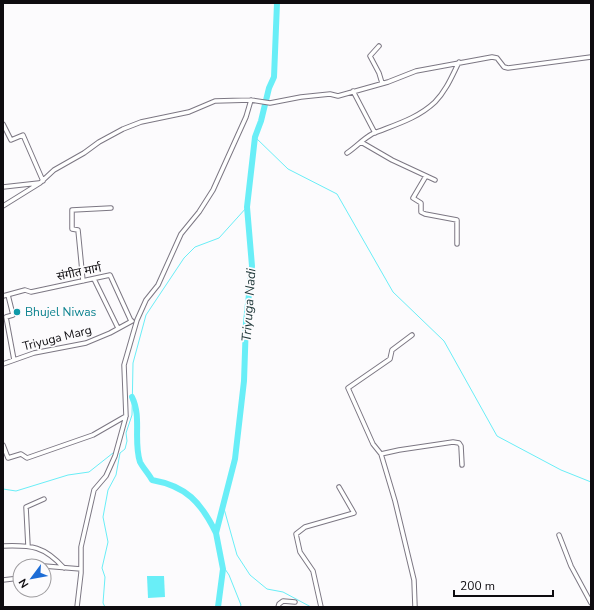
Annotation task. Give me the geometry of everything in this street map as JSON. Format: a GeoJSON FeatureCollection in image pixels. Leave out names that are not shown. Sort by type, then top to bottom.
{"type":"FeatureCollection","features":[{"type":"Feature","properties":{"kind":"street"},"geometry":{"type":"LineString","coordinates":[[379,46],[370,56],[379,73],[382,84]]}},
{"type":"Feature","properties":{"kind":"street"},"geometry":{"type":"LineString","coordinates":[[3,206],[41,182],[54,170],[123,129],[141,122],[189,112],[215,101],[250,100],[270,103],[301,97],[330,94],[338,96],[382,84],[416,71],[492,57],[497,58],[504,67],[508,68],[591,57]]}},
{"type":"Feature","properties":{"kind":"street"},"geometry":{"type":"LineString","coordinates":[[347,153],[376,133],[404,122],[424,111],[435,102],[447,86],[459,62]]}},
{"type":"Feature","properties":{"kind":"street"},"geometry":{"type":"LineString","coordinates":[[353,91],[376,133]]}},
{"type":"Feature","properties":{"kind":"street"},"geometry":{"type":"LineString","coordinates":[[77,607],[81,569],[81,547],[94,490],[106,476],[115,456],[126,416],[124,365],[137,320],[146,300],[158,285],[181,234],[199,212],[213,190],[246,117],[250,100]]}},
{"type":"Feature","properties":{"kind":"street"},"geometry":{"type":"LineString","coordinates":[[3,124],[11,140],[23,135],[41,182]]}},
{"type":"Feature","properties":{"kind":"street"},"geometry":{"type":"LineString","coordinates":[[361,142],[435,180]]}},
{"type":"Feature","properties":{"kind":"street"},"geometry":{"type":"LineString","coordinates":[[426,176],[413,198],[421,203],[421,212],[456,220],[457,244]]}},
{"type":"Feature","properties":{"kind":"street"},"geometry":{"type":"LineString","coordinates":[[3,187],[41,182]]}},
{"type":"Feature","properties":{"kind":"street"},"geometry":{"type":"LineString","coordinates":[[83,281],[78,230],[72,229],[72,210],[111,208]]}},
{"type":"Feature","properties":{"kind":"street","name":"संगीत मार्ग"},"geometry":{"type":"LineString","coordinates":[[3,296],[25,290],[32,292],[110,275],[131,321]]}},
{"type":"Feature","properties":{"kind":"street"},"geometry":{"type":"LineString","coordinates":[[94,279],[118,328]]}},
{"type":"Feature","properties":{"kind":"street"},"geometry":{"type":"LineString","coordinates":[[8,295],[13,315],[6,317],[14,360]]}},
{"type":"Feature","properties":{"kind":"street","name":"Triyuga Marg"},"geometry":{"type":"LineString","coordinates":[[3,364],[34,354],[86,343],[110,334],[131,321],[137,320]]}},
{"type":"Feature","properties":{"kind":"street"},"geometry":{"type":"LineString","coordinates":[[412,335],[392,350],[390,359],[348,388],[373,444],[381,454],[414,580],[415,607]]}},
{"type":"Feature","properties":{"kind":"street"},"geometry":{"type":"LineString","coordinates":[[3,446],[8,458],[21,454],[27,458],[93,435],[126,416]]}},
{"type":"Feature","properties":{"kind":"street"},"geometry":{"type":"LineString","coordinates":[[381,454],[453,442],[459,443],[461,446],[462,465]]}},
{"type":"Feature","properties":{"kind":"street"},"geometry":{"type":"LineString","coordinates":[[320,607],[313,571],[300,552],[296,534],[305,527],[354,513],[339,487]]}},
{"type":"Feature","properties":{"kind":"street"},"geometry":{"type":"LineString","coordinates":[[28,546],[26,507],[44,499]]}},
{"type":"Feature","properties":{"kind":"street"},"geometry":{"type":"LineString","coordinates":[[559,535],[571,566],[591,603]]}},
{"type":"Feature","properties":{"kind":"street"},"geometry":{"type":"LineString","coordinates":[[3,546],[37,547],[48,552],[64,568]]}},
{"type":"Feature","properties":{"kind":"street"},"geometry":{"type":"LineString","coordinates":[[52,567],[81,569]]}},
{"type":"Feature","properties":{"kind":"street"},"geometry":{"type":"LineString","coordinates":[[278,607],[283,601],[295,602]]}},
{"type":"Feature","properties":{"kind":"water"},"geometry":{"type":"Polygon","coordinates":[[[147,576],[164,576],[165,597],[148,598],[147,576]]]}},
{"type":"Feature","properties":{"kind":"waterway","name":"Triyuga Nadi"},"geometry":{"type":"LineString","coordinates":[[218,607],[223,569],[216,533],[235,459],[244,381],[246,322],[252,266],[247,207],[255,137],[261,121],[269,88],[274,77],[277,3]]}},
{"type":"Feature","properties":{"kind":"waterway"},"geometry":{"type":"LineString","coordinates":[[255,137],[288,169],[337,194],[393,292],[444,341],[497,436],[561,470],[591,482]]}},
{"type":"Feature","properties":{"kind":"waterway"},"geometry":{"type":"LineString","coordinates":[[105,607],[103,603],[105,577],[102,568],[108,542],[103,517],[108,490],[116,475],[120,453],[125,449],[127,441],[126,433],[132,415],[133,363],[146,315],[184,258],[195,247],[219,238],[247,207]]}},
{"type":"Feature","properties":{"kind":"waterway"},"geometry":{"type":"LineString","coordinates":[[132,397],[135,405],[137,421],[137,446],[141,464],[152,480],[174,486],[191,497],[204,512],[216,533]]}},
{"type":"Feature","properties":{"kind":"waterway"},"geometry":{"type":"LineString","coordinates":[[3,489],[16,491],[68,475],[89,472],[113,453]]}},
{"type":"Feature","properties":{"kind":"waterway"},"geometry":{"type":"LineString","coordinates":[[223,505],[237,555],[250,575],[267,589],[283,592],[311,607]]}},
{"type":"Feature","properties":{"kind":"waterway"},"geometry":{"type":"LineString","coordinates":[[221,563],[229,575],[241,605],[240,607]]}},
{"type":"Feature","properties":{"kind":"place","name":"Bhujel Niwas"},"geometry":{"type":"Point","coordinates":[17,312]}}]}
